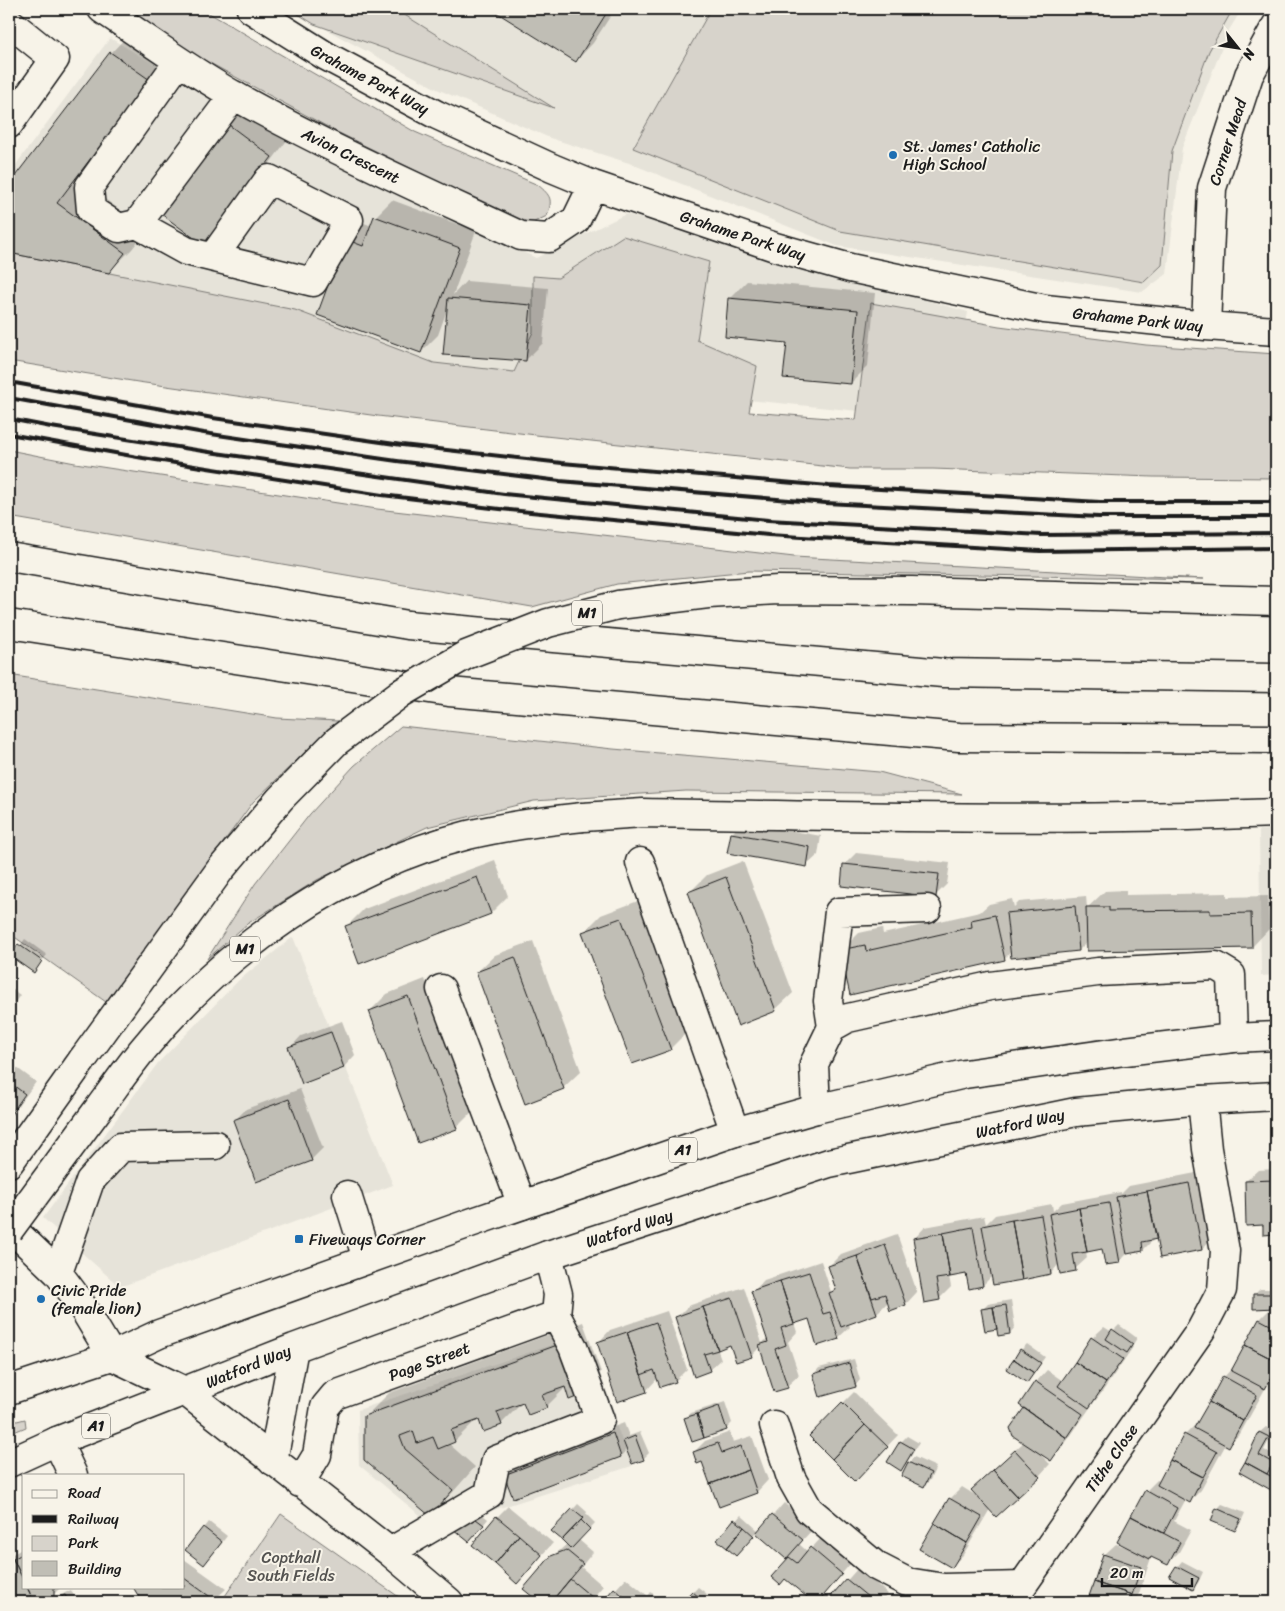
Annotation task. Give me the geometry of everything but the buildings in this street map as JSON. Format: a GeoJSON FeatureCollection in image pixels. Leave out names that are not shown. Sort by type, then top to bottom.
{"type":"FeatureCollection","features":[{"type":"Feature","properties":{"kind":"main road","name":"Avion Crescent"},"geometry":{"type":"LineString","coordinates":[[102,9],[179,61],[234,95],[318,141],[521,236],[549,238],[576,220],[593,185]]}},
{"type":"Feature","properties":{"kind":"main road","name":"Grahame Park Way"},"geometry":{"type":"LineString","coordinates":[[251,9],[326,56],[438,115],[552,168],[593,185],[775,247],[850,268],[1045,309],[1206,326],[1276,331]]}},
{"type":"Feature","properties":{"kind":"main road"},"geometry":{"type":"LineString","coordinates":[[9,22],[55,59],[9,124]]}},
{"type":"Feature","properties":{"kind":"main road","name":"Corner Mead"},"geometry":{"type":"LineString","coordinates":[[1206,326],[1212,188],[1249,75],[1276,26]]}},
{"type":"Feature","properties":{"kind":"main road"},"geometry":{"type":"LineString","coordinates":[[179,61],[89,186],[91,210],[119,228],[137,224],[234,95]]}},
{"type":"Feature","properties":{"kind":"main road"},"geometry":{"type":"LineString","coordinates":[[137,224],[186,251],[313,282],[349,220],[269,179],[212,257]]}},
{"type":"Feature","properties":{"kind":"main road","name":"M1"},"geometry":{"type":"LineString","coordinates":[[9,557],[418,626],[944,673],[1276,678]]}},
{"type":"Feature","properties":{"kind":"main road","name":"M1"},"geometry":{"type":"LineString","coordinates":[[9,1163],[82,1058],[220,870],[280,798],[336,741],[401,693],[466,655],[548,623],[618,605],[708,594],[778,590],[893,591],[1276,601]]}},
{"type":"Feature","properties":{"kind":"main road"},"geometry":{"type":"LineString","coordinates":[[9,624],[449,692],[959,736],[1276,739]]}},
{"type":"Feature","properties":{"kind":"main road","name":"M1"},"geometry":{"type":"LineString","coordinates":[[9,1228],[144,1048],[183,1005],[223,966],[284,919],[343,884],[403,856],[467,836],[531,822],[643,813],[1004,818],[1276,813]]}},
{"type":"Feature","properties":{"kind":"main road"},"geometry":{"type":"LineString","coordinates":[[640,862],[735,1132]]}},
{"type":"Feature","properties":{"kind":"main road"},"geometry":{"type":"LineString","coordinates":[[816,1110],[814,1064],[832,1027],[828,1001],[839,912],[927,909]]}},
{"type":"Feature","properties":{"kind":"main road"},"geometry":{"type":"LineString","coordinates":[[832,1027],[848,1018],[990,986],[1098,972],[1216,966],[1231,975],[1233,1038]]}},
{"type":"Feature","properties":{"kind":"main road"},"geometry":{"type":"LineString","coordinates":[[441,988],[522,1205]]}},
{"type":"Feature","properties":{"kind":"main road","name":"A1"},"geometry":{"type":"LineString","coordinates":[[9,1390],[112,1356],[159,1334],[367,1260],[735,1132],[964,1074],[1125,1051],[1273,1035]]}},
{"type":"Feature","properties":{"kind":"main road","name":"Watford Way"},"geometry":{"type":"LineString","coordinates":[[9,1463],[57,1441],[294,1348],[548,1255],[829,1163],[1076,1112],[1202,1100],[1276,1096]]}},
{"type":"Feature","properties":{"kind":"main road","name":"Tithe Close"},"geometry":{"type":"LineString","coordinates":[[774,1425],[791,1478],[809,1510],[876,1566],[908,1582],[944,1588],[1022,1586],[1201,1330],[1222,1290],[1225,1251],[1207,1149],[1202,1100]]}},
{"type":"Feature","properties":{"kind":"main road"},"geometry":{"type":"LineString","coordinates":[[58,1273],[90,1181],[121,1147],[215,1145]]}},
{"type":"Feature","properties":{"kind":"main road"},"geometry":{"type":"LineString","coordinates":[[347,1195],[367,1260]]}},
{"type":"Feature","properties":{"kind":"main road"},"geometry":{"type":"LineString","coordinates":[[9,1228],[58,1273],[79,1301],[112,1356],[185,1391],[390,1552],[449,1602]]}},
{"type":"Feature","properties":{"kind":"main road"},"geometry":{"type":"LineString","coordinates":[[390,1552],[488,1494],[496,1460],[600,1420],[574,1347],[556,1315],[558,1294],[548,1255]]}},
{"type":"Feature","properties":{"kind":"main road","name":"Page Street"},"geometry":{"type":"LineString","coordinates":[[300,1483],[317,1455],[325,1407],[336,1395],[556,1315]]}},
{"type":"Feature","properties":{"kind":"main road"},"geometry":{"type":"LineString","coordinates":[[273,1461],[294,1348]]}},
{"type":"Feature","properties":{"kind":"main road"},"geometry":{"type":"LineString","coordinates":[[57,1441],[73,1474]]}},
{"type":"Feature","properties":{"kind":"shaded area","name":"St. James' Catholic High School"},"geometry":{"type":"Polygon","coordinates":[[[292,9],[1242,9],[1229,30],[1182,148],[1167,274],[1142,292],[837,246],[629,163],[550,138],[437,89],[292,9]]]}},
{"type":"Feature","properties":{"kind":"shaded area"},"geometry":{"type":"Polygon","coordinates":[[[110,38],[263,128],[536,258],[626,214],[968,312],[949,420],[426,368],[9,266],[9,174],[110,38]]]}},
{"type":"Feature","properties":{"kind":"shaded area"},"geometry":{"type":"Polygon","coordinates":[[[1276,829],[1276,975],[1261,976],[1259,830],[1276,829]]]}},
{"type":"Feature","properties":{"kind":"shaded area"},"geometry":{"type":"Polygon","coordinates":[[[293,937],[393,1185],[120,1287],[43,1218],[158,1063],[238,981],[293,937]]]}},
{"type":"Feature","properties":{"kind":"shaded area"},"geometry":{"type":"Polygon","coordinates":[[[581,1335],[632,1466],[484,1513],[443,1534],[359,1465],[358,1410],[581,1335]]]}},
{"type":"Feature","properties":{"kind":"green space"},"geometry":{"type":"Polygon","coordinates":[[[125,9],[202,9],[415,132],[538,185],[550,198],[547,216],[534,222],[518,221],[337,132],[197,56],[125,9]]]}},
{"type":"Feature","properties":{"kind":"green space"},"geometry":{"type":"Polygon","coordinates":[[[290,9],[395,9],[554,108],[314,24],[290,9]]]}},
{"type":"Feature","properties":{"kind":"green space","name":"St. James' Catholic High School"},"geometry":{"type":"Polygon","coordinates":[[[711,9],[1233,9],[1209,51],[1172,151],[1162,265],[1144,282],[840,231],[633,148],[711,9]]]}},
{"type":"Feature","properties":{"kind":"green space"},"geometry":{"type":"Polygon","coordinates":[[[623,236],[709,262],[697,340],[757,366],[749,412],[856,420],[871,303],[999,326],[1146,345],[1276,354],[1276,478],[1153,477],[933,469],[850,469],[378,416],[138,382],[9,361],[9,253],[295,310],[434,363],[514,372],[533,332],[533,276],[558,278],[623,236]]]}},
{"type":"Feature","properties":{"kind":"green space"},"geometry":{"type":"Polygon","coordinates":[[[9,450],[75,463],[377,509],[794,557],[1204,579],[749,571],[617,584],[532,607],[9,517],[9,450]]]}},
{"type":"Feature","properties":{"kind":"green space"},"geometry":{"type":"Polygon","coordinates":[[[9,675],[277,718],[338,721],[253,802],[106,1002],[9,933],[9,675]]]}},
{"type":"Feature","properties":{"kind":"green space"},"geometry":{"type":"Polygon","coordinates":[[[401,726],[613,749],[879,772],[962,794],[686,791],[534,801],[427,827],[317,880],[247,924],[207,959],[255,884],[310,814],[354,766],[401,726]]]}},
{"type":"Feature","properties":{"kind":"green space"},"geometry":{"type":"Polygon","coordinates":[[[25,1419],[26,1427],[9,1434],[9,1423],[25,1419]]]}},
{"type":"Feature","properties":{"kind":"green space","name":"Copthall South Fields"},"geometry":{"type":"Polygon","coordinates":[[[281,1514],[406,1602],[227,1602],[223,1599],[281,1514]]]}},
{"type":"Feature","properties":{"kind":"railway"},"geometry":{"type":"LineString","coordinates":[[9,382],[213,418],[402,445],[562,463],[829,486],[1100,502],[1276,502]]}},
{"type":"Feature","properties":{"kind":"railway"},"geometry":{"type":"LineString","coordinates":[[9,398],[204,433],[397,461],[560,481],[826,503],[1099,517],[1276,517]]}},
{"type":"Feature","properties":{"kind":"railway"},"geometry":{"type":"LineString","coordinates":[[9,419],[209,452],[504,494],[768,520],[1041,535],[1276,533]]}},
{"type":"Feature","properties":{"kind":"railway"},"geometry":{"type":"LineString","coordinates":[[9,434],[143,458],[382,495],[500,509],[768,535],[1040,551],[1276,548]]}},
{"type":"Feature","properties":{"kind":"place","name":"St. James' Catholic High School"},"geometry":{"type":"Point","coordinates":[893,155]}},
{"type":"Feature","properties":{"kind":"place","name":"Fiveways Corner"},"geometry":{"type":"Point","coordinates":[299,1239]}},
{"type":"Feature","properties":{"kind":"place","name":"Civic Pride (female lion)"},"geometry":{"type":"Point","coordinates":[41,1299]}}]}
